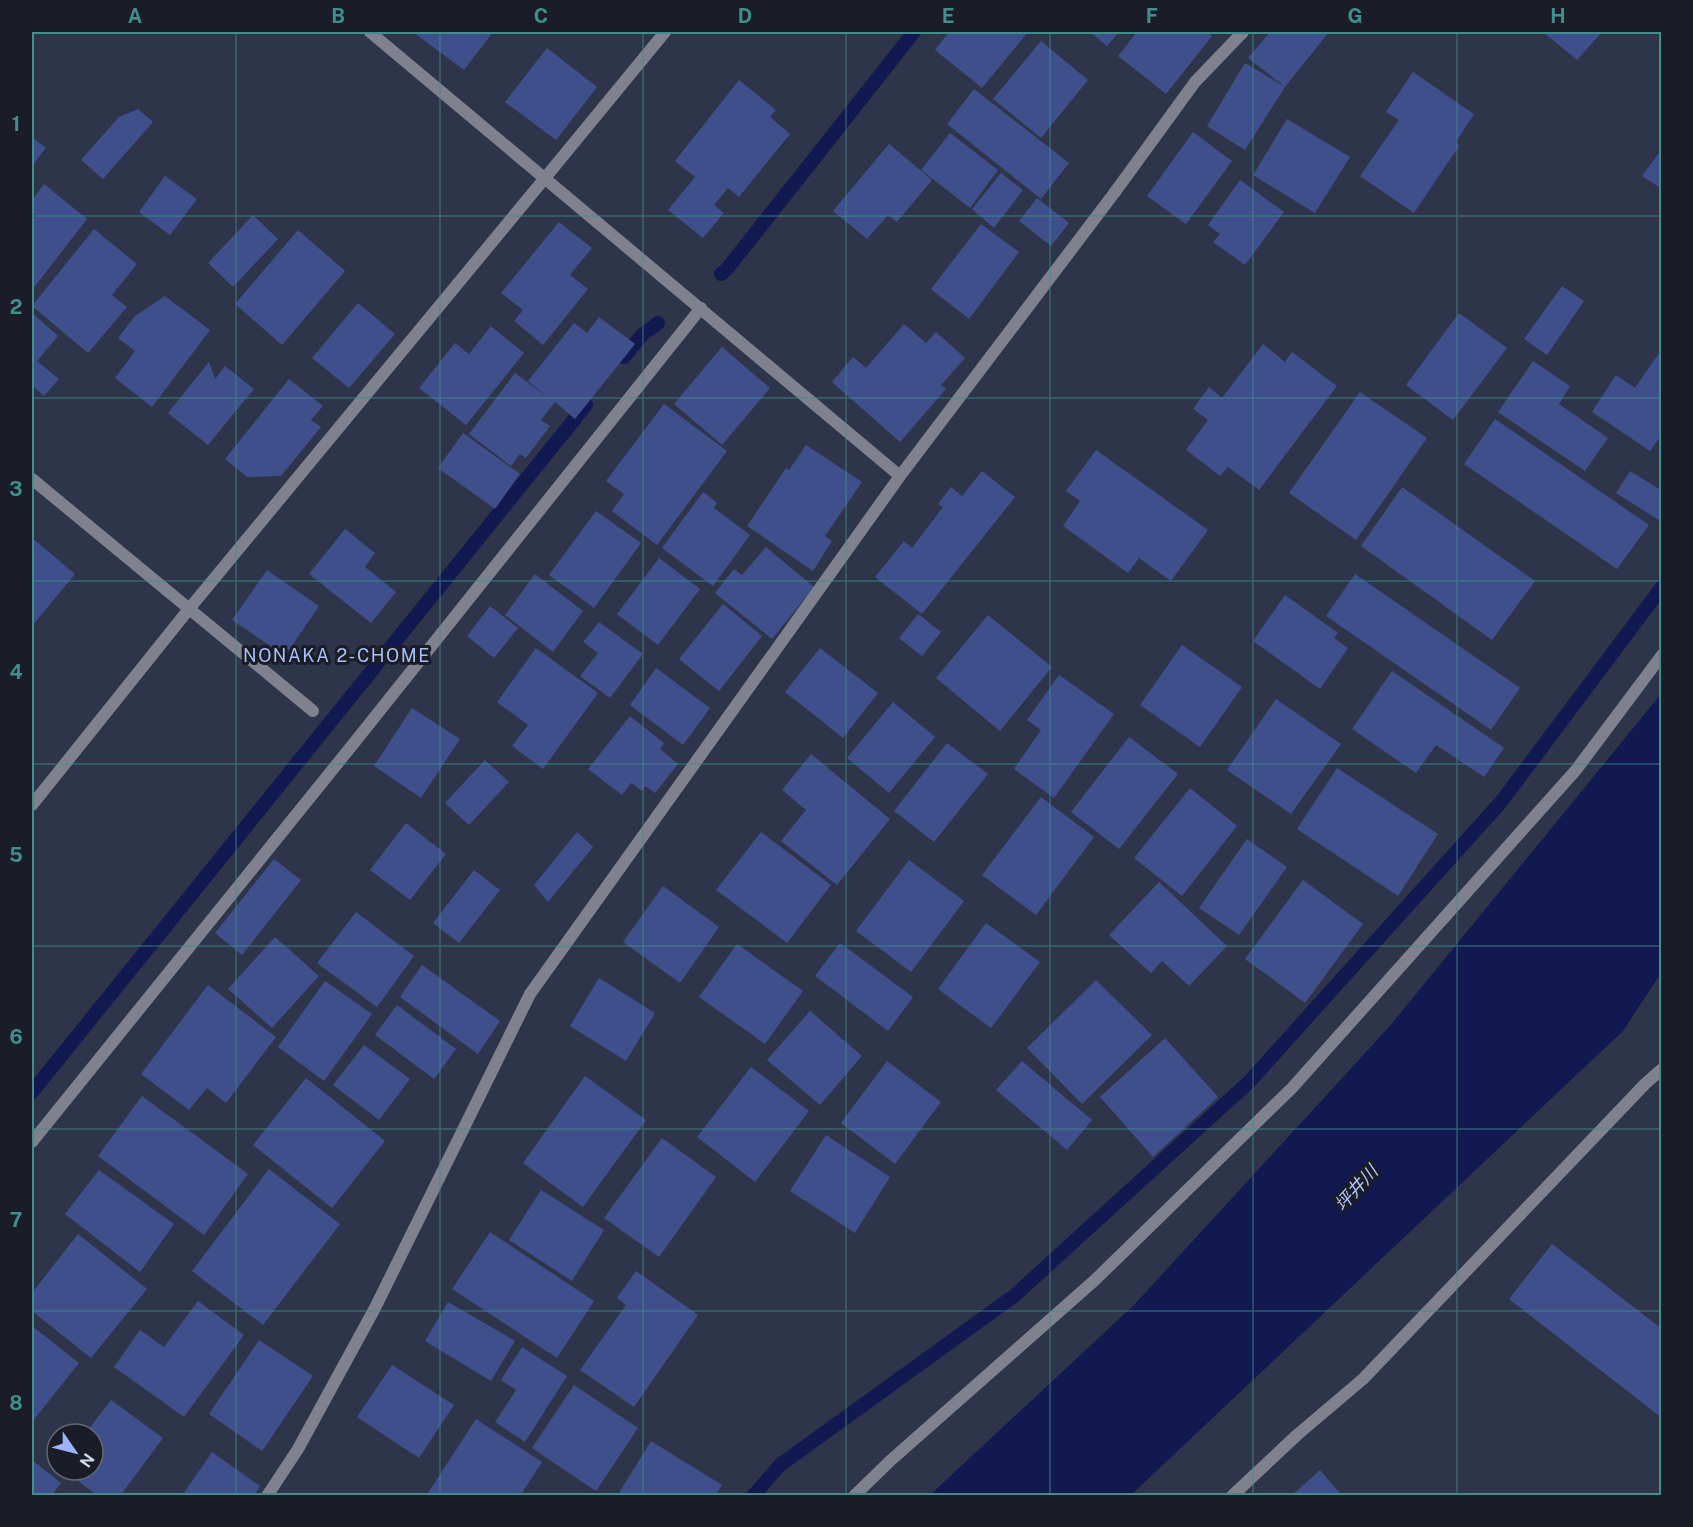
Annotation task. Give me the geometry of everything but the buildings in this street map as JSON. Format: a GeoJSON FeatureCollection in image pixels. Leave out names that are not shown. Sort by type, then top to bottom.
{"type":"FeatureCollection","features":[{"type":"Feature","properties":{"kind":"street"},"geometry":{"type":"LineString","coordinates":[[370,32],[900,476]]}},
{"type":"Feature","properties":{"kind":"street"},"geometry":{"type":"LineString","coordinates":[[32,805],[189,609],[665,32]]}},
{"type":"Feature","properties":{"kind":"street"},"geometry":{"type":"LineString","coordinates":[[267,1496],[298,1449],[375,1308],[530,994],[900,476],[1115,192],[1195,82],[1243,32]]}},
{"type":"Feature","properties":{"kind":"street"},"geometry":{"type":"LineString","coordinates":[[32,1142],[701,308]]}},
{"type":"Feature","properties":{"kind":"street"},"geometry":{"type":"LineString","coordinates":[[32,479],[313,711]]}},
{"type":"Feature","properties":{"kind":"street"},"geometry":{"type":"LineString","coordinates":[[854,1496],[890,1461],[1095,1280],[1292,1088],[1576,770],[1662,655]]}},
{"type":"Feature","properties":{"kind":"street"},"geometry":{"type":"LineString","coordinates":[[1232,1496],[1297,1435],[1363,1379],[1662,1069]]}},
{"type":"Feature","properties":{"kind":"water","name":"坪井川"},"geometry":{"type":"Polygon","coordinates":[[[1661,694],[1661,973],[1623,1031],[1131,1495],[930,1495],[1134,1305],[1389,1027],[1661,694]]]}},
{"type":"Feature","properties":{"kind":"waterway"},"geometry":{"type":"LineString","coordinates":[[721,274],[914,32]]}},
{"type":"Feature","properties":{"kind":"waterway"},"geometry":{"type":"LineString","coordinates":[[624,357],[642,335],[658,323]]}},
{"type":"Feature","properties":{"kind":"waterway"},"geometry":{"type":"LineString","coordinates":[[32,1092],[586,405]]}},
{"type":"Feature","properties":{"kind":"waterway"},"geometry":{"type":"LineString","coordinates":[[753,1496],[780,1465],[1014,1296],[1249,1082],[1501,802],[1662,587]]}},
{"type":"Feature","properties":{"kind":"district","name":"NONAKA 2-CHOME"},"geometry":{"type":"Point","coordinates":[337,655]}}]}
